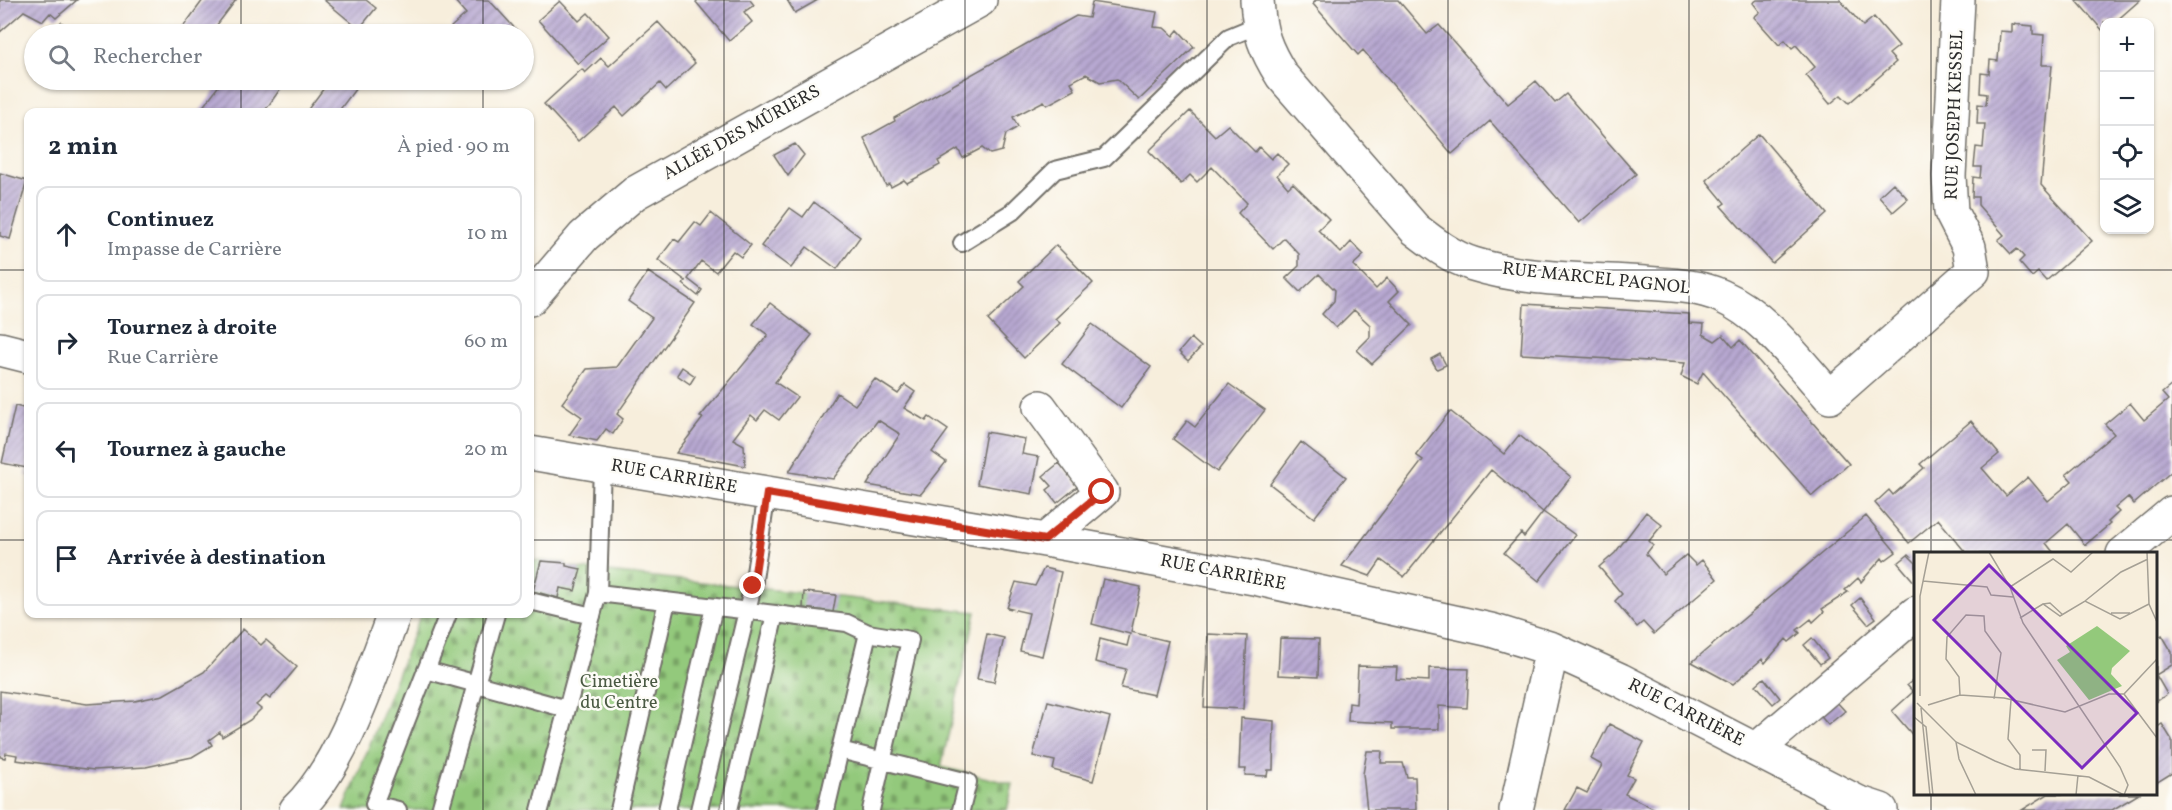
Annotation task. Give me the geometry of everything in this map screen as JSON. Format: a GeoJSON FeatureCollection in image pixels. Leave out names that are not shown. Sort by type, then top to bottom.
{"type":"FeatureCollection","features":[{"type":"Feature","properties":{"kind":"street","name":"ALLÉE DES MÛRIERS"},"geometry":{"type":"LineString","coordinates":[[534,294],[584,236],[635,193],[980,0]]}},
{"type":"Feature","properties":{"kind":"street","name":"RUE JOSEPH KESSEL"},"geometry":{"type":"LineString","coordinates":[[1898,336],[1973,271],[1969,247],[1952,212],[1949,176],[1958,0]]}},
{"type":"Feature","properties":{"kind":"street","name":"RUE MARCEL PAGNOL"},"geometry":{"type":"LineString","coordinates":[[1258,13],[1265,49],[1282,76],[1415,229],[1441,249],[1472,264],[1513,273],[1689,286],[1720,295],[1746,310],[1770,331],[1830,398],[1898,336]]}},
{"type":"Feature","properties":{"kind":"street"},"geometry":{"type":"LineString","coordinates":[[0,350],[24,355]]}},
{"type":"Feature","properties":{"kind":"street"},"geometry":{"type":"LineString","coordinates":[[1040,407],[1102,492],[1045,540]]}},
{"type":"Feature","properties":{"kind":"street","name":"RUE CARRIÈRE"},"geometry":{"type":"LineString","coordinates":[[534,454],[1045,540],[1254,578],[1491,630],[1552,650],[1620,680],[1865,807]]}},
{"type":"Feature","properties":{"kind":"street"},"geometry":{"type":"LineString","coordinates":[[2125,552],[2172,513]]}},
{"type":"Feature","properties":{"kind":"street"},"geometry":{"type":"LineString","coordinates":[[1756,750],[1914,615]]}},
{"type":"Feature","properties":{"kind":"street"},"geometry":{"type":"LineString","coordinates":[[305,806],[345,737],[392,618]]}},
{"type":"Feature","properties":{"kind":"street"},"geometry":{"type":"LineString","coordinates":[[1516,810],[1552,650]]}},
{"type":"Feature","properties":{"kind":"lane"},"geometry":{"type":"LineString","coordinates":[[962,243],[1012,212],[1055,170],[1104,158],[1258,13]]}},
{"type":"Feature","properties":{"kind":"lane"},"geometry":{"type":"LineString","coordinates":[[540,810],[598,593],[602,465]]}},
{"type":"Feature","properties":{"kind":"lane"},"geometry":{"type":"LineString","coordinates":[[699,810],[753,586],[767,493]]}},
{"type":"Feature","properties":{"kind":"lane"},"geometry":{"type":"LineString","coordinates":[[598,593],[847,623],[868,633],[910,640],[871,810]]}},
{"type":"Feature","properties":{"kind":"lane"},"geometry":{"type":"LineString","coordinates":[[619,810],[667,601]]}},
{"type":"Feature","properties":{"kind":"lane"},"geometry":{"type":"LineString","coordinates":[[534,602],[592,616]]}},
{"type":"Feature","properties":{"kind":"lane"},"geometry":{"type":"LineString","coordinates":[[667,810],[714,608]]}},
{"type":"Feature","properties":{"kind":"lane"},"geometry":{"type":"LineString","coordinates":[[729,810],[775,614]]}},
{"type":"Feature","properties":{"kind":"lane"},"geometry":{"type":"LineString","coordinates":[[398,810],[374,804],[446,618]]}},
{"type":"Feature","properties":{"kind":"lane"},"geometry":{"type":"LineString","coordinates":[[440,810],[495,618]]}},
{"type":"Feature","properties":{"kind":"lane"},"geometry":{"type":"LineString","coordinates":[[826,810],[868,633]]}},
{"type":"Feature","properties":{"kind":"lane"},"geometry":{"type":"LineString","coordinates":[[426,669],[567,709]]}},
{"type":"Feature","properties":{"kind":"lane"},"geometry":{"type":"LineString","coordinates":[[840,750],[968,782],[961,810]]}},
{"type":"Feature","properties":{"kind":"green space","name":"Cimetière du Centre"},"geometry":{"type":"Polygon","coordinates":[[[534,560],[566,563],[566,566],[581,569],[976,612],[941,767],[1013,784],[1007,810],[344,810],[419,618],[534,618],[534,560]]]}},
{"type":"Feature","properties":{"kind":"building"},"geometry":{"type":"Polygon","coordinates":[[[0,0],[77,0],[56,18],[50,13],[43,21],[24,11],[0,32],[0,0]]]}},
{"type":"Feature","properties":{"kind":"building"},"geometry":{"type":"Polygon","coordinates":[[[203,0],[236,0],[218,24],[185,24],[203,0]]]}},
{"type":"Feature","properties":{"kind":"building"},"geometry":{"type":"Polygon","coordinates":[[[324,0],[366,0],[376,8],[363,24],[353,24],[324,0]]]}},
{"type":"Feature","properties":{"kind":"building"},"geometry":{"type":"Polygon","coordinates":[[[454,0],[489,0],[511,24],[454,24],[466,14],[454,0]]]}},
{"type":"Feature","properties":{"kind":"building"},"geometry":{"type":"Polygon","coordinates":[[[698,0],[750,0],[754,5],[744,12],[752,22],[729,41],[696,2],[698,0]]]}},
{"type":"Feature","properties":{"kind":"building"},"geometry":{"type":"Polygon","coordinates":[[[787,0],[818,0],[795,13],[787,0]]]}},
{"type":"Feature","properties":{"kind":"building"},"geometry":{"type":"Polygon","coordinates":[[[1316,0],[1398,0],[1427,34],[1439,25],[1508,104],[1536,81],[1555,103],[1566,94],[1636,174],[1579,223],[1490,121],[1452,154],[1363,50],[1358,55],[1313,4],[1316,0]]]}},
{"type":"Feature","properties":{"kind":"building"},"geometry":{"type":"Polygon","coordinates":[[[1757,0],[1840,0],[1863,26],[1874,17],[1899,46],[1889,54],[1896,62],[1849,103],[1841,95],[1830,104],[1806,75],[1815,67],[1796,45],[1792,48],[1785,40],[1779,45],[1754,17],[1760,12],[1753,3],[1757,0]]]}},
{"type":"Feature","properties":{"kind":"building"},"geometry":{"type":"Polygon","coordinates":[[[2076,0],[2140,0],[2120,18],[2100,18],[2100,27],[2076,0]]]}},
{"type":"Feature","properties":{"kind":"building"},"geometry":{"type":"Polygon","coordinates":[[[560,1],[579,21],[588,13],[609,36],[578,64],[538,20],[560,1]]]}},
{"type":"Feature","properties":{"kind":"building"},"geometry":{"type":"Polygon","coordinates":[[[1092,2],[1157,12],[1154,27],[1164,28],[1173,36],[1178,30],[1194,47],[1139,100],[1117,79],[1100,82],[1086,74],[1071,82],[1075,90],[1047,105],[1044,101],[1013,117],[1018,127],[1006,134],[1002,151],[990,154],[982,148],[963,158],[958,149],[938,161],[940,165],[907,183],[904,180],[891,187],[889,184],[886,186],[864,138],[895,121],[894,118],[1076,16],[1089,18],[1092,2]]]}},
{"type":"Feature","properties":{"kind":"building"},"geometry":{"type":"Polygon","coordinates":[[[658,22],[695,63],[666,90],[660,83],[624,116],[616,107],[578,141],[544,104],[582,69],[585,73],[601,58],[609,66],[658,22]]]}},
{"type":"Feature","properties":{"kind":"building"},"geometry":{"type":"Polygon","coordinates":[[[2012,24],[2033,26],[2033,34],[2044,35],[2042,65],[2052,65],[2041,185],[2092,241],[2046,281],[2038,272],[2032,277],[2019,262],[2024,257],[2017,249],[2011,254],[1998,240],[2004,235],[1978,205],[1978,197],[1972,197],[1973,177],[1980,178],[1981,167],[1974,167],[1976,147],[1983,148],[1985,124],[1977,124],[1978,104],[1986,105],[1987,94],[1980,93],[1981,73],[1989,74],[1990,60],[1998,61],[2000,31],[2012,32],[2012,24]]]}},
{"type":"Feature","properties":{"kind":"building"},"geometry":{"type":"Polygon","coordinates":[[[216,90],[279,90],[267,108],[202,108],[216,90]]]}},
{"type":"Feature","properties":{"kind":"building"},"geometry":{"type":"Polygon","coordinates":[[[322,90],[354,90],[341,108],[309,108],[322,90]]]}},
{"type":"Feature","properties":{"kind":"building"},"geometry":{"type":"Polygon","coordinates":[[[1190,111],[1215,136],[1228,125],[1255,152],[1259,147],[1271,159],[1277,153],[1288,164],[1277,175],[1288,188],[1293,183],[1329,219],[1318,230],[1341,253],[1351,242],[1364,255],[1353,265],[1376,289],[1387,278],[1399,291],[1389,301],[1412,325],[1372,364],[1357,350],[1370,337],[1370,325],[1354,310],[1336,328],[1322,314],[1334,301],[1335,290],[1319,274],[1300,292],[1286,278],[1299,266],[1299,254],[1284,238],[1273,249],[1238,213],[1247,203],[1212,167],[1197,182],[1190,175],[1181,184],[1149,151],[1190,111]]]}},
{"type":"Feature","properties":{"kind":"building"},"geometry":{"type":"Polygon","coordinates":[[[1759,134],[1827,214],[1772,263],[1721,206],[1725,203],[1706,180],[1759,134]]]}},
{"type":"Feature","properties":{"kind":"building"},"geometry":{"type":"Polygon","coordinates":[[[795,144],[804,155],[788,176],[774,155],[795,144]]]}},
{"type":"Feature","properties":{"kind":"building"},"geometry":{"type":"Polygon","coordinates":[[[0,173],[24,180],[24,191],[10,239],[0,236],[0,173]]]}},
{"type":"Feature","properties":{"kind":"building"},"geometry":{"type":"Polygon","coordinates":[[[1893,183],[1908,199],[1893,212],[1879,196],[1893,183]]]}},
{"type":"Feature","properties":{"kind":"building"},"geometry":{"type":"Polygon","coordinates":[[[814,202],[860,237],[837,269],[807,247],[791,268],[761,246],[790,208],[803,217],[814,202]]]}},
{"type":"Feature","properties":{"kind":"building"},"geometry":{"type":"Polygon","coordinates":[[[711,213],[751,245],[741,257],[733,251],[716,272],[701,261],[688,279],[702,290],[698,296],[683,284],[686,281],[658,260],[674,239],[679,242],[695,222],[701,226],[711,213]]]}},
{"type":"Feature","properties":{"kind":"building"},"geometry":{"type":"Polygon","coordinates":[[[1056,245],[1093,283],[1055,319],[1060,323],[1024,358],[988,320],[1024,286],[1019,281],[1056,245]]]}},
{"type":"Feature","properties":{"kind":"building"},"geometry":{"type":"Polygon","coordinates":[[[648,272],[695,303],[617,414],[623,419],[613,434],[606,429],[597,441],[569,435],[582,417],[562,403],[587,369],[617,367],[652,318],[628,301],[648,272]]]}},
{"type":"Feature","properties":{"kind":"building"},"geometry":{"type":"Polygon","coordinates":[[[770,303],[812,335],[775,382],[797,397],[779,420],[765,410],[757,420],[751,415],[733,439],[744,445],[745,466],[676,453],[703,418],[700,417],[768,335],[753,324],[770,303]]]}},
{"type":"Feature","properties":{"kind":"building"},"geometry":{"type":"Polygon","coordinates":[[[1524,304],[1689,314],[1689,323],[1704,324],[1703,334],[1715,341],[1723,335],[1733,347],[1740,340],[1849,464],[1812,496],[1703,372],[1697,384],[1681,376],[1685,363],[1521,354],[1524,304]]]}},
{"type":"Feature","properties":{"kind":"building"},"geometry":{"type":"Polygon","coordinates":[[[1092,324],[1151,367],[1121,408],[1062,364],[1092,324]]]}},
{"type":"Feature","properties":{"kind":"building"},"geometry":{"type":"Polygon","coordinates":[[[1191,338],[1201,347],[1188,361],[1179,352],[1191,338]]]}},
{"type":"Feature","properties":{"kind":"building"},"geometry":{"type":"Polygon","coordinates":[[[1440,354],[1446,365],[1437,369],[1431,359],[1440,354]]]}},
{"type":"Feature","properties":{"kind":"building"},"geometry":{"type":"Polygon","coordinates":[[[682,367],[695,376],[690,384],[677,375],[682,367]]]}},
{"type":"Feature","properties":{"kind":"building"},"geometry":{"type":"Polygon","coordinates":[[[875,379],[898,394],[905,385],[915,392],[904,408],[926,421],[929,417],[948,430],[932,452],[946,462],[921,494],[867,485],[900,434],[878,420],[833,479],[789,472],[837,393],[855,405],[875,379]]]}},
{"type":"Feature","properties":{"kind":"building"},"geometry":{"type":"Polygon","coordinates":[[[1229,384],[1265,410],[1217,472],[1173,439],[1187,421],[1195,427],[1229,384]]]}},
{"type":"Feature","properties":{"kind":"building"},"geometry":{"type":"Polygon","coordinates":[[[2172,385],[2172,471],[2134,504],[2128,497],[2115,508],[2119,512],[2108,522],[2110,524],[2085,545],[2068,524],[2046,543],[2053,552],[1965,552],[1938,519],[1909,543],[1875,503],[1889,490],[1893,495],[1924,468],[1920,464],[1971,421],[1999,454],[1982,468],[2006,496],[2028,477],[2048,501],[2072,481],[2066,474],[2114,434],[2105,424],[2130,403],[2144,420],[2168,400],[2162,393],[2172,385]]]}},
{"type":"Feature","properties":{"kind":"building"},"geometry":{"type":"Polygon","coordinates":[[[15,406],[24,408],[24,467],[2,463],[15,406]]]}},
{"type":"Feature","properties":{"kind":"building"},"geometry":{"type":"Polygon","coordinates":[[[1450,411],[1504,454],[1519,435],[1571,477],[1543,512],[1491,470],[1404,577],[1381,560],[1370,576],[1342,566],[1423,460],[1416,455],[1450,411]]]}},
{"type":"Feature","properties":{"kind":"building"},"geometry":{"type":"Polygon","coordinates":[[[986,432],[1025,439],[1022,454],[1039,457],[1032,494],[977,484],[986,432]]]}},
{"type":"Feature","properties":{"kind":"building"},"geometry":{"type":"Polygon","coordinates":[[[1301,442],[1346,477],[1314,518],[1270,484],[1301,442]]]}},
{"type":"Feature","properties":{"kind":"building"},"geometry":{"type":"Polygon","coordinates":[[[1059,463],[1078,486],[1057,503],[1047,490],[1052,486],[1043,476],[1059,463]]]}},
{"type":"Feature","properties":{"kind":"building"},"geometry":{"type":"Polygon","coordinates":[[[1543,512],[1575,535],[1539,581],[1504,553],[1521,533],[1524,537],[1543,512]]]}},
{"type":"Feature","properties":{"kind":"building"},"geometry":{"type":"Polygon","coordinates":[[[1646,512],[1662,525],[1649,541],[1653,545],[1646,554],[1663,574],[1686,555],[1696,565],[1702,560],[1717,579],[1654,634],[1643,622],[1637,627],[1615,601],[1622,594],[1599,567],[1615,553],[1646,512]]]}},
{"type":"Feature","properties":{"kind":"building"},"geometry":{"type":"Polygon","coordinates":[[[1866,516],[1896,552],[1884,561],[1882,558],[1861,582],[1858,578],[1845,590],[1848,592],[1822,609],[1824,612],[1813,622],[1811,619],[1797,630],[1800,633],[1789,642],[1786,639],[1765,663],[1762,659],[1733,684],[1692,662],[1866,516]]]}},
{"type":"Feature","properties":{"kind":"building"},"geometry":{"type":"Polygon","coordinates":[[[1908,555],[1914,561],[1914,582],[1898,563],[1908,555]]]}},
{"type":"Feature","properties":{"kind":"building"},"geometry":{"type":"Polygon","coordinates":[[[541,561],[566,563],[566,566],[581,569],[575,591],[560,588],[558,598],[534,591],[541,561]]]}},
{"type":"Feature","properties":{"kind":"building"},"geometry":{"type":"Polygon","coordinates":[[[1044,568],[1061,572],[1042,656],[1020,651],[1029,613],[1007,608],[1016,582],[1035,586],[1044,568]]]}},
{"type":"Feature","properties":{"kind":"building"},"geometry":{"type":"Polygon","coordinates":[[[1103,579],[1141,587],[1131,632],[1168,641],[1154,695],[1121,688],[1126,669],[1095,662],[1100,639],[1127,646],[1130,634],[1092,624],[1103,579]]]}},
{"type":"Feature","properties":{"kind":"building"},"geometry":{"type":"Polygon","coordinates":[[[804,592],[836,595],[833,612],[803,608],[804,592]]]}},
{"type":"Feature","properties":{"kind":"building"},"geometry":{"type":"Polygon","coordinates":[[[1860,598],[1876,618],[1868,624],[1852,605],[1860,598]]]}},
{"type":"Feature","properties":{"kind":"building"},"geometry":{"type":"Polygon","coordinates":[[[243,629],[261,645],[266,640],[297,667],[270,699],[266,696],[256,705],[261,709],[250,720],[222,737],[220,732],[209,740],[212,745],[192,757],[146,767],[94,770],[16,760],[17,755],[6,753],[5,758],[0,757],[0,691],[87,704],[135,701],[163,695],[204,672],[243,629]]]}},
{"type":"Feature","properties":{"kind":"building"},"geometry":{"type":"Polygon","coordinates":[[[987,634],[1004,638],[994,682],[977,679],[987,634]]]}},
{"type":"Feature","properties":{"kind":"building"},"geometry":{"type":"Polygon","coordinates":[[[1208,634],[1247,636],[1243,709],[1204,707],[1208,634]]]}},
{"type":"Feature","properties":{"kind":"building"},"geometry":{"type":"Polygon","coordinates":[[[2162,635],[2172,652],[2172,665],[2157,674],[2157,638],[2162,635]]]}},
{"type":"Feature","properties":{"kind":"building"},"geometry":{"type":"Polygon","coordinates":[[[1280,638],[1319,639],[1318,677],[1278,675],[1280,638]]]}},
{"type":"Feature","properties":{"kind":"building"},"geometry":{"type":"Polygon","coordinates":[[[1812,638],[1828,658],[1820,664],[1804,645],[1812,638]]]}},
{"type":"Feature","properties":{"kind":"building"},"geometry":{"type":"Polygon","coordinates":[[[1358,666],[1397,667],[1396,679],[1429,681],[1429,668],[1469,669],[1467,708],[1439,706],[1439,729],[1392,729],[1392,723],[1348,721],[1349,703],[1356,704],[1358,666]]]}},
{"type":"Feature","properties":{"kind":"building"},"geometry":{"type":"Polygon","coordinates":[[[2157,677],[2167,694],[2157,701],[2157,677]]]}},
{"type":"Feature","properties":{"kind":"building"},"geometry":{"type":"Polygon","coordinates":[[[1764,678],[1780,698],[1773,704],[1756,685],[1764,678]]]}},
{"type":"Feature","properties":{"kind":"building"},"geometry":{"type":"Polygon","coordinates":[[[1914,680],[1914,737],[1892,711],[1913,692],[1907,685],[1914,680]]]}},
{"type":"Feature","properties":{"kind":"building"},"geometry":{"type":"Polygon","coordinates":[[[1835,700],[1845,711],[1828,725],[1818,713],[1835,700]]]}},
{"type":"Feature","properties":{"kind":"building"},"geometry":{"type":"Polygon","coordinates":[[[1048,701],[1110,717],[1093,781],[1053,770],[1055,761],[1033,756],[1048,701]]]}},
{"type":"Feature","properties":{"kind":"building"},"geometry":{"type":"Polygon","coordinates":[[[1241,718],[1274,721],[1273,770],[1268,770],[1267,776],[1245,775],[1246,769],[1239,769],[1241,718]]]}},
{"type":"Feature","properties":{"kind":"building"},"geometry":{"type":"Polygon","coordinates":[[[1609,724],[1644,742],[1627,775],[1634,778],[1625,794],[1657,810],[1565,810],[1577,788],[1587,793],[1602,765],[1591,759],[1609,724]]]}},
{"type":"Feature","properties":{"kind":"building"},"geometry":{"type":"Polygon","coordinates":[[[2162,724],[2172,740],[2172,773],[2157,782],[2157,727],[2162,724]]]}},
{"type":"Feature","properties":{"kind":"building"},"geometry":{"type":"Polygon","coordinates":[[[1367,751],[1382,751],[1381,763],[1403,763],[1407,777],[1415,777],[1416,810],[1367,810],[1363,774],[1367,751]]]}},
{"type":"Feature","properties":{"kind":"building"},"geometry":{"type":"Polygon","coordinates":[[[2046,795],[2137,795],[2112,810],[2022,810],[2046,795]]]}},
{"type":"Feature","properties":{"kind":"route"},"geometry":{"type":"LineString","coordinates":[[753,586],[767,493],[1045,540],[1102,492]]}}]}
